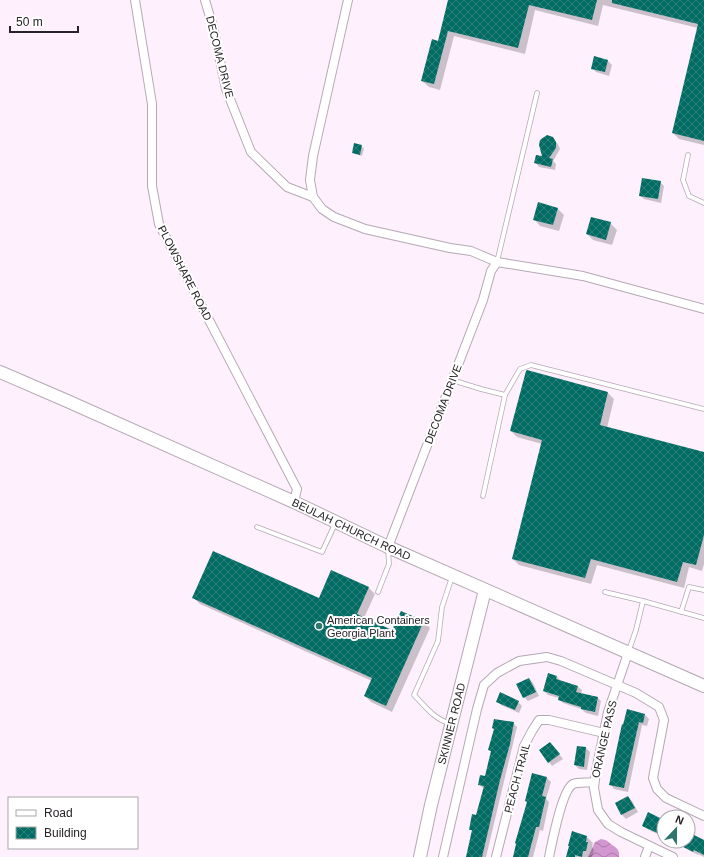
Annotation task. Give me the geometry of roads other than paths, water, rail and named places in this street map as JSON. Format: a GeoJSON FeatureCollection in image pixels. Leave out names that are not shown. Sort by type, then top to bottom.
{"type":"FeatureCollection","features":[{"type":"Feature","properties":{"kind":"street","name":"PLOWSHARE ROAD"},"geometry":{"type":"LineString","coordinates":[[135,0],[152,104],[152,186],[159,224],[297,489],[294,502]]}},
{"type":"Feature","properties":{"kind":"street","name":"DECOMA DRIVE"},"geometry":{"type":"LineString","coordinates":[[205,0],[213,27],[226,89],[251,152],[287,187],[313,197],[322,209],[334,217],[365,230],[471,251],[497,262],[583,276],[704,309]]}},
{"type":"Feature","properties":{"kind":"street"},"geometry":{"type":"LineString","coordinates":[[313,197],[310,180],[313,156],[348,0]]}},
{"type":"Feature","properties":{"kind":"street","name":"DECOMA DRIVE"},"geometry":{"type":"LineString","coordinates":[[388,547],[483,300],[491,271],[497,262]]}},
{"type":"Feature","properties":{"kind":"street","name":"BEULAH CHURCH ROAD"},"geometry":{"type":"LineString","coordinates":[[0,372],[294,502],[388,547],[453,574],[485,590],[704,686]]}},
{"type":"Feature","properties":{"kind":"street","name":"SKINNER ROAD"},"geometry":{"type":"LineString","coordinates":[[420,857],[430,806],[485,590]]}},
{"type":"Feature","properties":{"kind":"street","name":"ORANGE PASS"},"geometry":{"type":"LineString","coordinates":[[628,653],[608,712],[594,782],[598,810],[608,824],[621,832],[673,857]]}},
{"type":"Feature","properties":{"kind":"street"},"geometry":{"type":"LineString","coordinates":[[443,857],[477,709],[484,685],[497,673],[519,661],[547,657],[561,661],[636,693],[659,707],[664,720],[653,778],[657,789],[666,798],[704,816]]}},
{"type":"Feature","properties":{"kind":"street","name":"PEACH TRAIL"},"geometry":{"type":"LineString","coordinates":[[496,857],[524,746],[540,720],[549,720],[604,733]]}},
{"type":"Feature","properties":{"kind":"street"},"geometry":{"type":"LineString","coordinates":[[549,857],[566,791],[573,784],[594,782]]}},
{"type":"Feature","properties":{"kind":"street"},"geometry":{"type":"LineString","coordinates":[[645,857],[649,846]]}},
{"type":"Feature","properties":{"kind":"lane"},"geometry":{"type":"LineString","coordinates":[[497,262],[537,93]]}},
{"type":"Feature","properties":{"kind":"lane"},"geometry":{"type":"LineString","coordinates":[[688,155],[683,180],[689,196],[704,203]]}},
{"type":"Feature","properties":{"kind":"lane"},"geometry":{"type":"LineString","coordinates":[[483,496],[505,395],[520,369],[531,366],[704,408]]}},
{"type":"Feature","properties":{"kind":"lane"},"geometry":{"type":"LineString","coordinates":[[452,380],[505,395]]}},
{"type":"Feature","properties":{"kind":"lane"},"geometry":{"type":"LineString","coordinates":[[257,527],[322,552],[336,522]]}},
{"type":"Feature","properties":{"kind":"lane"},"geometry":{"type":"LineString","coordinates":[[378,592],[389,564],[388,547]]}},
{"type":"Feature","properties":{"kind":"lane"},"geometry":{"type":"LineString","coordinates":[[451,724],[442,721],[431,713],[414,695],[438,641],[442,607],[453,574]]}},
{"type":"Feature","properties":{"kind":"lane"},"geometry":{"type":"LineString","coordinates":[[681,612],[689,587],[704,590]]}},
{"type":"Feature","properties":{"kind":"lane"},"geometry":{"type":"LineString","coordinates":[[605,592],[704,618]]}},
{"type":"Feature","properties":{"kind":"lane"},"geometry":{"type":"LineString","coordinates":[[628,653],[636,630],[643,601]]}},
{"type":"Feature","properties":{"kind":"water"},"geometry":{"type":"Polygon","coordinates":[[[601,839],[607,841],[617,849],[619,852],[619,857],[588,857],[595,842],[601,839]]]}},
{"type":"Feature","properties":{"kind":"place","name":"American Containers Georgia Plant"},"geometry":{"type":"Point","coordinates":[319,626]}}]}
